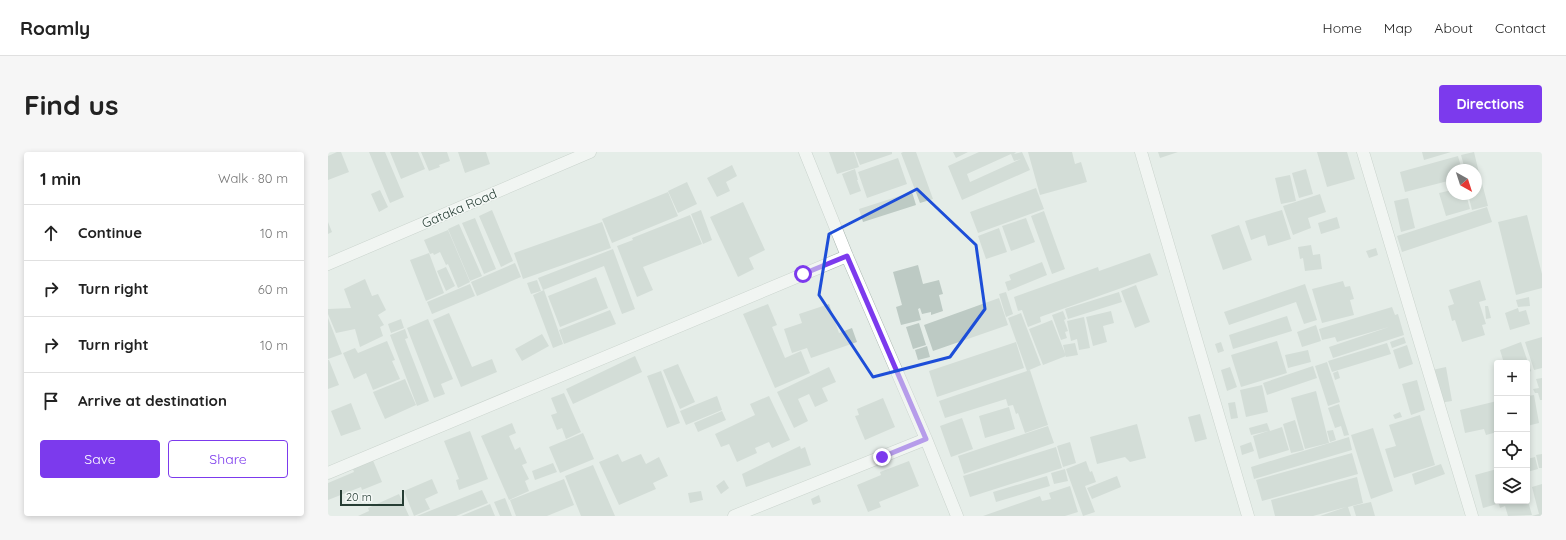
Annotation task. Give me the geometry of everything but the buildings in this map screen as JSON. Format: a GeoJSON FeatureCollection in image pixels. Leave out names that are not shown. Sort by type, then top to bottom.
{"type":"FeatureCollection","features":[{"type":"Feature","properties":{"kind":"street","name":"Gataka Road"},"geometry":{"type":"LineString","coordinates":[[328,264],[590,152]]}},
{"type":"Feature","properties":{"kind":"street"},"geometry":{"type":"LineString","coordinates":[[805,152],[847,256],[926,439],[957,516]]}},
{"type":"Feature","properties":{"kind":"street"},"geometry":{"type":"LineString","coordinates":[[1141,152],[1248,516]]}},
{"type":"Feature","properties":{"kind":"street"},"geometry":{"type":"LineString","coordinates":[[1363,152],[1472,516]]}},
{"type":"Feature","properties":{"kind":"street"},"geometry":{"type":"LineString","coordinates":[[328,473],[847,256]]}},
{"type":"Feature","properties":{"kind":"street"},"geometry":{"type":"LineString","coordinates":[[734,516],[926,439]]}},
{"type":"Feature","properties":{"kind":"highlighted area"},"geometry":{"type":"Polygon","coordinates":[[[917,189],[976,245],[985,309],[950,357],[873,377],[819,295],[829,234],[917,189]]]}},
{"type":"Feature","properties":{"kind":"route"},"geometry":{"type":"LineString","coordinates":[[803,274],[847,256],[926,439],[882,457]]}}]}
